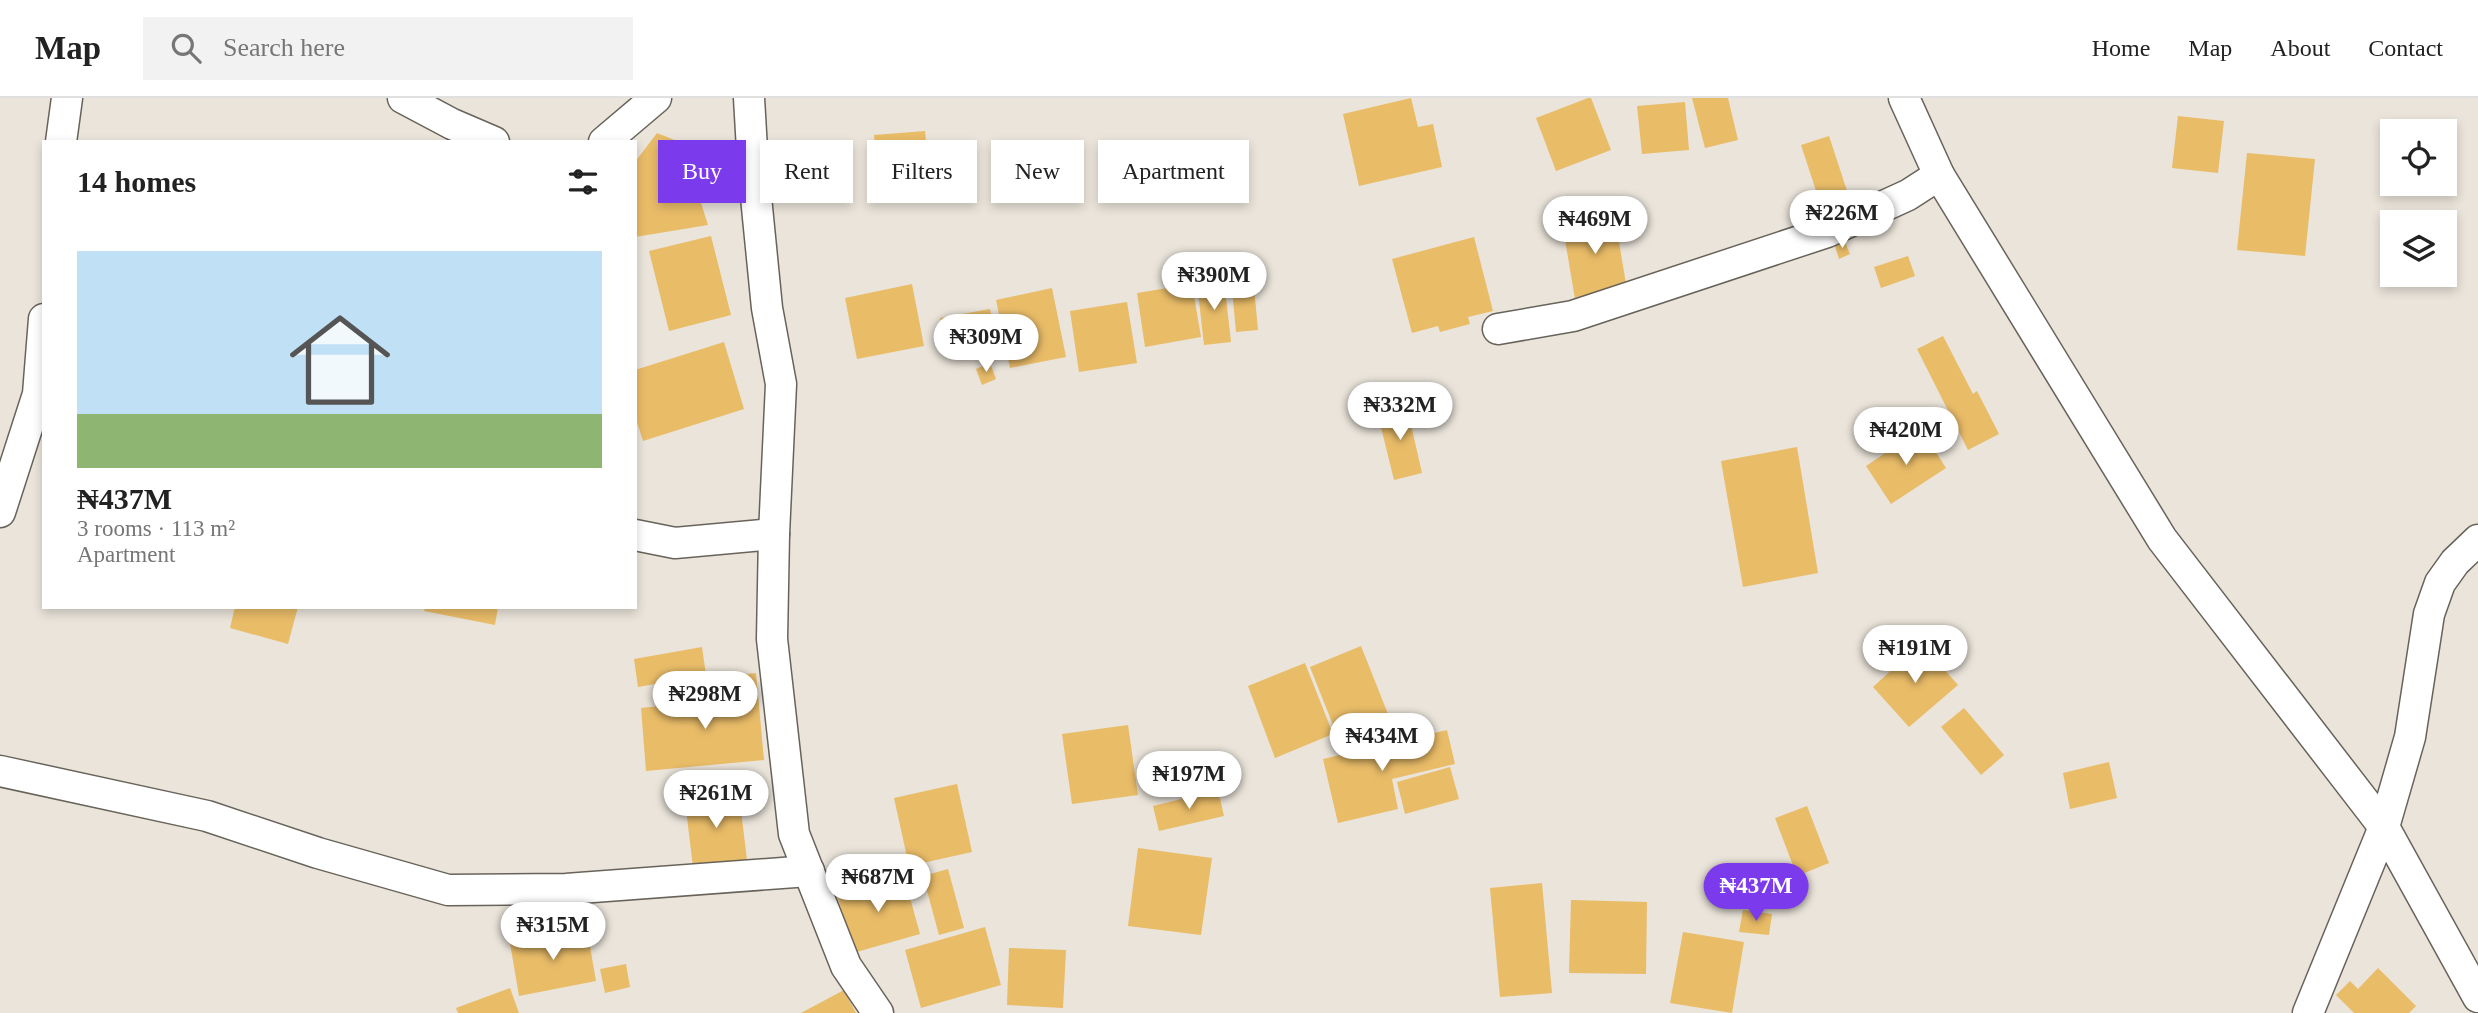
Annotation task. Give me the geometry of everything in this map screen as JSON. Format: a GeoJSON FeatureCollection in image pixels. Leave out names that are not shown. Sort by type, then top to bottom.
{"type":"FeatureCollection","features":[{"type":"Feature","properties":{"kind":"street"},"geometry":{"type":"LineString","coordinates":[[61,140],[66,98]]}},
{"type":"Feature","properties":{"kind":"street"},"geometry":{"type":"LineString","coordinates":[[403,98],[489,140]]}},
{"type":"Feature","properties":{"kind":"street"},"geometry":{"type":"LineString","coordinates":[[606,140],[656,98]]}},
{"type":"Feature","properties":{"kind":"street"},"geometry":{"type":"LineString","coordinates":[[749,98],[767,308],[781,384],[772,639],[794,834],[846,967],[881,1013]]}},
{"type":"Feature","properties":{"kind":"street"},"geometry":{"type":"LineString","coordinates":[[1904,98],[1939,175],[2162,539],[2384,827],[2478,997]]}},
{"type":"Feature","properties":{"kind":"street"},"geometry":{"type":"LineString","coordinates":[[1498,329],[1573,316],[1827,232],[1908,195],[1939,175]]}},
{"type":"Feature","properties":{"kind":"street"},"geometry":{"type":"LineString","coordinates":[[0,512],[41,395],[42,370]]}},
{"type":"Feature","properties":{"kind":"street"},"geometry":{"type":"LineString","coordinates":[[637,535],[675,543],[774,534]]}},
{"type":"Feature","properties":{"kind":"street"},"geometry":{"type":"LineString","coordinates":[[2308,1013],[2384,827],[2410,737],[2429,614],[2440,583],[2455,562],[2478,540]]}},
{"type":"Feature","properties":{"kind":"street"},"geometry":{"type":"LineString","coordinates":[[0,771],[207,816],[318,853],[448,890],[566,889],[809,872]]}},
{"type":"Feature","properties":{"kind":"building"},"geometry":{"type":"Polygon","coordinates":[[[1411,98],[1418,127],[1433,124],[1442,167],[1359,186],[1343,114],[1411,98]]]}},
{"type":"Feature","properties":{"kind":"building"},"geometry":{"type":"Polygon","coordinates":[[[1591,98],[1611,150],[1556,171],[1536,118],[1591,98]]]}},
{"type":"Feature","properties":{"kind":"building"},"geometry":{"type":"Polygon","coordinates":[[[1692,98],[1728,98],[1738,140],[1705,148],[1692,98]]]}},
{"type":"Feature","properties":{"kind":"building"},"geometry":{"type":"Polygon","coordinates":[[[1685,102],[1689,150],[1642,154],[1637,106],[1685,102]]]}},
{"type":"Feature","properties":{"kind":"building"},"geometry":{"type":"Polygon","coordinates":[[[2178,116],[2224,121],[2218,173],[2172,168],[2178,116]]]}},
{"type":"Feature","properties":{"kind":"building"},"geometry":{"type":"Polygon","coordinates":[[[925,131],[926,140],[874,140],[874,135],[925,131]]]}},
{"type":"Feature","properties":{"kind":"building"},"geometry":{"type":"Polygon","coordinates":[[[657,133],[674,140],[658,140],[658,203],[701,203],[708,225],[637,237],[637,159],[657,133]]]}},
{"type":"Feature","properties":{"kind":"building"},"geometry":{"type":"Polygon","coordinates":[[[1829,136],[1851,203],[1823,212],[1801,145],[1829,136]]]}},
{"type":"Feature","properties":{"kind":"building"},"geometry":{"type":"Polygon","coordinates":[[[2247,153],[2315,159],[2305,256],[2237,250],[2247,153]]]}},
{"type":"Feature","properties":{"kind":"building"},"geometry":{"type":"Polygon","coordinates":[[[1614,212],[1627,290],[1575,299],[1562,222],[1614,212]]]}},
{"type":"Feature","properties":{"kind":"building"},"geometry":{"type":"Polygon","coordinates":[[[711,236],[731,315],[669,331],[649,251],[711,236]]]}},
{"type":"Feature","properties":{"kind":"building"},"geometry":{"type":"Polygon","coordinates":[[[1474,237],[1493,311],[1468,317],[1470,324],[1440,332],[1438,326],[1412,333],[1392,259],[1474,237]]]}},
{"type":"Feature","properties":{"kind":"building"},"geometry":{"type":"Polygon","coordinates":[[[1845,242],[1850,254],[1839,259],[1835,246],[1845,242]]]}},
{"type":"Feature","properties":{"kind":"building"},"geometry":{"type":"Polygon","coordinates":[[[1908,256],[1915,276],[1881,288],[1874,267],[1908,256]]]}},
{"type":"Feature","properties":{"kind":"building"},"geometry":{"type":"Polygon","coordinates":[[[1224,280],[1231,342],[1204,345],[1197,283],[1224,280]]]}},
{"type":"Feature","properties":{"kind":"building"},"geometry":{"type":"Polygon","coordinates":[[[912,284],[924,346],[857,359],[845,298],[912,284]]]}},
{"type":"Feature","properties":{"kind":"building"},"geometry":{"type":"Polygon","coordinates":[[[1192,284],[1201,337],[1145,347],[1137,293],[1192,284]]]}},
{"type":"Feature","properties":{"kind":"building"},"geometry":{"type":"Polygon","coordinates":[[[1254,287],[1258,330],[1236,332],[1232,289],[1254,287]]]}},
{"type":"Feature","properties":{"kind":"building"},"geometry":{"type":"Polygon","coordinates":[[[1052,288],[1066,357],[1010,368],[996,300],[1052,288]]]}},
{"type":"Feature","properties":{"kind":"building"},"geometry":{"type":"Polygon","coordinates":[[[1127,302],[1137,363],[1079,372],[1070,311],[1127,302]]]}},
{"type":"Feature","properties":{"kind":"building"},"geometry":{"type":"Polygon","coordinates":[[[990,309],[996,341],[945,350],[940,318],[990,309]]]}},
{"type":"Feature","properties":{"kind":"building"},"geometry":{"type":"Polygon","coordinates":[[[1943,336],[1973,394],[1977,391],[1999,434],[1968,450],[1917,349],[1943,336]]]}},
{"type":"Feature","properties":{"kind":"building"},"geometry":{"type":"Polygon","coordinates":[[[724,342],[744,409],[643,441],[637,422],[637,369],[724,342]]]}},
{"type":"Feature","properties":{"kind":"building"},"geometry":{"type":"Polygon","coordinates":[[[990,363],[996,379],[982,385],[976,369],[990,363]]]}},
{"type":"Feature","properties":{"kind":"building"},"geometry":{"type":"Polygon","coordinates":[[[1406,403],[1422,473],[1394,480],[1377,411],[1406,403]]]}},
{"type":"Feature","properties":{"kind":"building"},"geometry":{"type":"Polygon","coordinates":[[[1921,429],[1946,468],[1891,504],[1866,466],[1921,429]]]}},
{"type":"Feature","properties":{"kind":"building"},"geometry":{"type":"Polygon","coordinates":[[[1797,447],[1818,573],[1743,587],[1721,461],[1797,447]]]}},
{"type":"Feature","properties":{"kind":"building"},"geometry":{"type":"Polygon","coordinates":[[[235,609],[297,609],[288,644],[230,628],[235,609]]]}},
{"type":"Feature","properties":{"kind":"building"},"geometry":{"type":"Polygon","coordinates":[[[424,609],[498,609],[495,625],[424,609]]]}},
{"type":"Feature","properties":{"kind":"building"},"geometry":{"type":"Polygon","coordinates":[[[1921,643],[1958,685],[1909,727],[1873,687],[1921,643]]]}},
{"type":"Feature","properties":{"kind":"building"},"geometry":{"type":"Polygon","coordinates":[[[1361,646],[1388,714],[1337,735],[1310,667],[1361,646]]]}},
{"type":"Feature","properties":{"kind":"building"},"geometry":{"type":"Polygon","coordinates":[[[702,647],[706,675],[638,687],[634,659],[702,647]]]}},
{"type":"Feature","properties":{"kind":"building"},"geometry":{"type":"Polygon","coordinates":[[[1305,663],[1333,734],[1275,758],[1248,686],[1305,663]]]}},
{"type":"Feature","properties":{"kind":"building"},"geometry":{"type":"Polygon","coordinates":[[[756,673],[764,760],[646,771],[641,708],[738,698],[736,675],[756,673]]]}},
{"type":"Feature","properties":{"kind":"building"},"geometry":{"type":"Polygon","coordinates":[[[1964,708],[2004,755],[1981,775],[1941,727],[1964,708]]]}},
{"type":"Feature","properties":{"kind":"building"},"geometry":{"type":"Polygon","coordinates":[[[1128,725],[1138,795],[1072,804],[1062,734],[1128,725]]]}},
{"type":"Feature","properties":{"kind":"building"},"geometry":{"type":"Polygon","coordinates":[[[1447,730],[1455,764],[1392,779],[1398,809],[1338,823],[1323,759],[1447,730]]]}},
{"type":"Feature","properties":{"kind":"building"},"geometry":{"type":"Polygon","coordinates":[[[2109,762],[2117,798],[2070,809],[2063,773],[2109,762]]]}},
{"type":"Feature","properties":{"kind":"building"},"geometry":{"type":"Polygon","coordinates":[[[1450,767],[1459,799],[1405,814],[1397,782],[1450,767]]]}},
{"type":"Feature","properties":{"kind":"building"},"geometry":{"type":"Polygon","coordinates":[[[957,784],[972,852],[909,866],[894,798],[957,784]]]}},
{"type":"Feature","properties":{"kind":"building"},"geometry":{"type":"Polygon","coordinates":[[[1218,790],[1224,816],[1159,831],[1153,806],[1218,790]]]}},
{"type":"Feature","properties":{"kind":"building"},"geometry":{"type":"Polygon","coordinates":[[[739,794],[747,860],[693,867],[685,801],[739,794]]]}},
{"type":"Feature","properties":{"kind":"building"},"geometry":{"type":"Polygon","coordinates":[[[1807,806],[1829,863],[1797,876],[1775,818],[1807,806]]]}},
{"type":"Feature","properties":{"kind":"building"},"geometry":{"type":"Polygon","coordinates":[[[1138,848],[1212,858],[1201,935],[1128,926],[1138,848]]]}},
{"type":"Feature","properties":{"kind":"building"},"geometry":{"type":"Polygon","coordinates":[[[948,869],[964,928],[939,935],[923,876],[948,869]]]}},
{"type":"Feature","properties":{"kind":"building"},"geometry":{"type":"Polygon","coordinates":[[[904,876],[920,934],[853,953],[837,894],[904,876]]]}},
{"type":"Feature","properties":{"kind":"building"},"geometry":{"type":"Polygon","coordinates":[[[1542,883],[1552,993],[1500,997],[1490,888],[1542,883]]]}},
{"type":"Feature","properties":{"kind":"building"},"geometry":{"type":"Polygon","coordinates":[[[1571,900],[1647,902],[1646,974],[1569,973],[1571,900]]]}},
{"type":"Feature","properties":{"kind":"building"},"geometry":{"type":"Polygon","coordinates":[[[1743,910],[1772,914],[1769,935],[1739,932],[1743,910]]]}},
{"type":"Feature","properties":{"kind":"building"},"geometry":{"type":"Polygon","coordinates":[[[985,927],[1001,985],[921,1008],[905,950],[985,927]]]}},
{"type":"Feature","properties":{"kind":"building"},"geometry":{"type":"Polygon","coordinates":[[[587,929],[596,981],[519,996],[510,943],[587,929]]]}},
{"type":"Feature","properties":{"kind":"building"},"geometry":{"type":"Polygon","coordinates":[[[1683,932],[1744,942],[1732,1013],[1670,1003],[1683,932]]]}},
{"type":"Feature","properties":{"kind":"building"},"geometry":{"type":"Polygon","coordinates":[[[1009,948],[1066,950],[1063,1008],[1007,1005],[1009,948]]]}},
{"type":"Feature","properties":{"kind":"building"},"geometry":{"type":"Polygon","coordinates":[[[626,964],[630,987],[605,993],[600,969],[626,964]]]}},
{"type":"Feature","properties":{"kind":"building"},"geometry":{"type":"Polygon","coordinates":[[[2378,968],[2416,1006],[2409,1013],[2354,1013],[2336,995],[2350,981],[2358,989],[2378,968]]]}},
{"type":"Feature","properties":{"kind":"building"},"geometry":{"type":"Polygon","coordinates":[[[510,988],[519,1013],[458,1013],[456,1008],[510,988]]]}},
{"type":"Feature","properties":{"kind":"building"},"geometry":{"type":"Polygon","coordinates":[[[844,990],[856,1013],[801,1013],[844,990]]]}}]}
